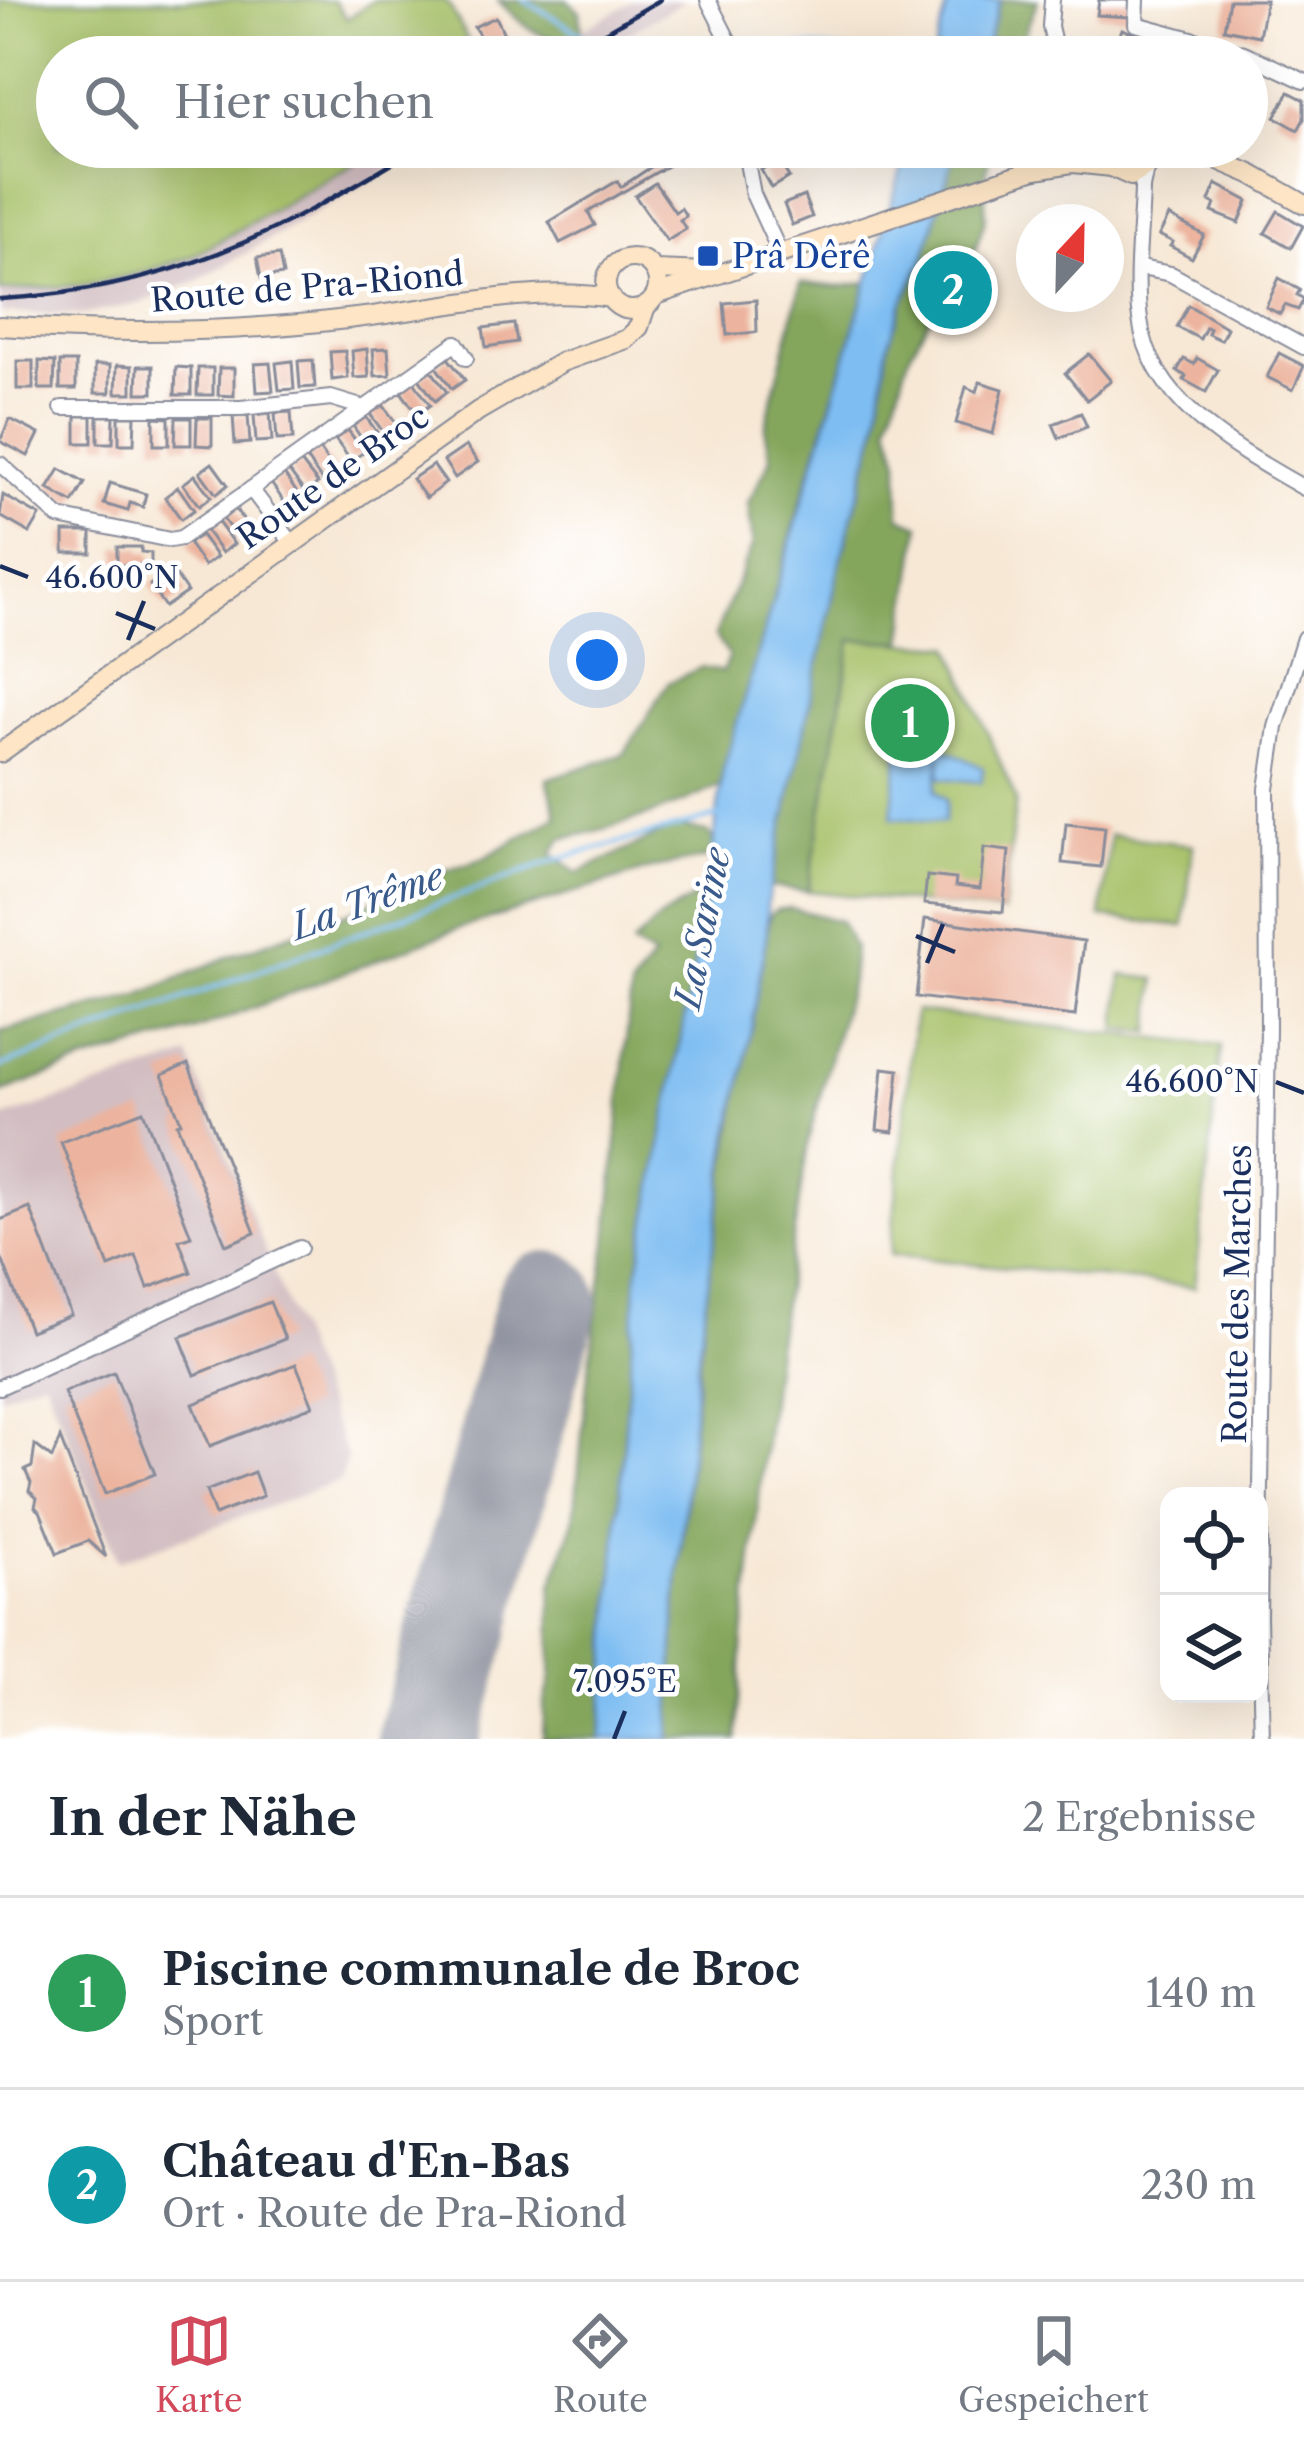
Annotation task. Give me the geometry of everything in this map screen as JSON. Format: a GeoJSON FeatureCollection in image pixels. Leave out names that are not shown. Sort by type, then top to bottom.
{"type":"FeatureCollection","features":[{"type":"Feature","properties":{"kind":"main road","name":"Route de Pra-Riond"},"geometry":{"type":"LineString","coordinates":[[0,326],[133,332],[262,328],[547,295],[614,301],[632,310],[713,273],[1049,168]]}},
{"type":"Feature","properties":{"kind":"main road"},"geometry":{"type":"LineString","coordinates":[[1235,168],[1304,204]]}},
{"type":"Feature","properties":{"kind":"main road","name":"Route de Pra-Riond"},"geometry":{"type":"LineString","coordinates":[[547,295],[610,272],[630,258],[654,269],[713,273]]}},
{"type":"Feature","properties":{"kind":"main road"},"geometry":{"type":"LineString","coordinates":[[651,300],[658,280],[654,269]]}},
{"type":"Feature","properties":{"kind":"main road"},"geometry":{"type":"LineString","coordinates":[[593,349],[615,329],[614,301],[607,287],[610,272]]}},
{"type":"Feature","properties":{"kind":"main road","name":"Route de Broc"},"geometry":{"type":"LineString","coordinates":[[0,752],[478,411],[526,381],[593,349],[627,339],[639,327],[651,300]]}},
{"type":"Feature","properties":{"kind":"street"},"geometry":{"type":"LineString","coordinates":[[708,0],[726,36]]}},
{"type":"Feature","properties":{"kind":"street"},"geometry":{"type":"LineString","coordinates":[[1052,0],[1052,36]]}},
{"type":"Feature","properties":{"kind":"street"},"geometry":{"type":"LineString","coordinates":[[1137,0],[1136,24],[1181,36]]}},
{"type":"Feature","properties":{"kind":"street"},"geometry":{"type":"LineString","coordinates":[[1268,64],[1304,81]]}},
{"type":"Feature","properties":{"kind":"street"},"geometry":{"type":"LineString","coordinates":[[748,168],[753,194],[781,255]]}},
{"type":"Feature","properties":{"kind":"street"},"geometry":{"type":"LineString","coordinates":[[1118,168],[1142,208]]}},
{"type":"Feature","properties":{"kind":"street"},"geometry":{"type":"LineString","coordinates":[[1148,168],[1142,208],[1140,320],[1153,365],[1175,397],[1225,437],[1304,488]]}},
{"type":"Feature","properties":{"kind":"street"},"geometry":{"type":"LineString","coordinates":[[1141,268],[1172,274],[1304,347]]}},
{"type":"Feature","properties":{"kind":"street"},"geometry":{"type":"LineString","coordinates":[[0,464],[59,517],[170,540],[181,538],[456,343],[466,358]]}},
{"type":"Feature","properties":{"kind":"street"},"geometry":{"type":"LineString","coordinates":[[62,408],[241,408],[331,398],[364,407]]}},
{"type":"Feature","properties":{"kind":"street"},"geometry":{"type":"LineString","coordinates":[[250,489],[292,543]]}},
{"type":"Feature","properties":{"kind":"street","name":"Route des Marches"},"geometry":{"type":"LineString","coordinates":[[1262,1739],[1259,1617],[1267,789],[1276,727],[1304,638]]}},
{"type":"Feature","properties":{"kind":"street"},"geometry":{"type":"LineString","coordinates":[[0,1387],[300,1248]]}},
{"type":"Feature","properties":{"kind":"shaded area"},"geometry":{"type":"Polygon","coordinates":[[[634,0],[686,0],[623,36],[578,36],[634,0]]]}},
{"type":"Feature","properties":{"kind":"shaded area"},"geometry":{"type":"Polygon","coordinates":[[[345,168],[393,168],[197,281],[141,303],[82,315],[0,313],[0,291],[84,285],[190,257],[345,168]]]}},
{"type":"Feature","properties":{"kind":"shaded area"},"geometry":{"type":"Polygon","coordinates":[[[189,1056],[347,1458],[340,1481],[118,1561],[44,1378],[0,1396],[0,1119],[189,1056]]]}},
{"type":"Feature","properties":{"kind":"green space"},"geometry":{"type":"Polygon","coordinates":[[[0,0],[317,0],[334,1],[347,19],[373,0],[448,3],[466,36],[36,36],[36,168],[346,168],[191,257],[84,285],[0,291],[0,0]]]}},
{"type":"Feature","properties":{"kind":"green space"},"geometry":{"type":"Polygon","coordinates":[[[498,0],[568,0],[580,12],[582,33],[545,36],[498,0]]]}},
{"type":"Feature","properties":{"kind":"green space"},"geometry":{"type":"Polygon","coordinates":[[[1000,0],[1038,0],[1023,36],[989,36],[1000,0]]]}},
{"type":"Feature","properties":{"kind":"green space"},"geometry":{"type":"Polygon","coordinates":[[[950,168],[987,168],[985,220],[969,268],[926,280],[933,312],[909,355],[889,424],[899,460],[900,517],[920,525],[903,642],[852,640],[808,891],[770,887],[841,558],[878,424],[888,345],[923,262],[950,168]]]}},
{"type":"Feature","properties":{"kind":"green space"},"geometry":{"type":"Polygon","coordinates":[[[869,282],[721,785],[643,817],[562,839],[552,853],[577,873],[677,826],[707,832],[715,842],[712,857],[654,868],[457,929],[196,1030],[87,1061],[0,1093],[0,1032],[137,996],[350,912],[423,877],[482,859],[557,816],[547,779],[624,754],[668,683],[702,667],[722,672],[729,656],[715,636],[753,544],[748,503],[771,459],[765,428],[801,283],[839,287],[869,282]]]}},
{"type":"Feature","properties":{"kind":"green space"},"geometry":{"type":"Polygon","coordinates":[[[852,639],[951,646],[1016,800],[1003,912],[808,891],[852,639]]]}},
{"type":"Feature","properties":{"kind":"green space"},"geometry":{"type":"Polygon","coordinates":[[[1110,835],[1193,845],[1184,926],[1101,917],[1110,835]]]}},
{"type":"Feature","properties":{"kind":"green space"},"geometry":{"type":"Polygon","coordinates":[[[694,898],[706,902],[637,1276],[601,1739],[543,1739],[551,1677],[552,1585],[574,1520],[587,1381],[609,1228],[631,988],[653,958],[632,945],[660,918],[694,898]]]}},
{"type":"Feature","properties":{"kind":"green space"},"geometry":{"type":"Polygon","coordinates":[[[790,908],[840,921],[854,947],[851,981],[809,1137],[776,1348],[743,1637],[737,1739],[670,1739],[676,1601],[708,1269],[770,915],[790,908]]]}},
{"type":"Feature","properties":{"kind":"green space"},"geometry":{"type":"Polygon","coordinates":[[[1122,975],[1156,979],[1151,1032],[1117,1029],[1122,975]]]}},
{"type":"Feature","properties":{"kind":"green space"},"geometry":{"type":"Polygon","coordinates":[[[915,1011],[1221,1046],[1195,1287],[890,1255],[915,1011]]]}},
{"type":"Feature","properties":{"kind":"water"},"geometry":{"type":"Polygon","coordinates":[[[949,0],[1000,0],[989,36],[939,36],[949,0]]]}},
{"type":"Feature","properties":{"kind":"water","name":"La Sarine"},"geometry":{"type":"Polygon","coordinates":[[[902,168],[950,168],[923,262],[888,345],[878,423],[841,558],[767,902],[767,931],[729,1136],[699,1348],[676,1601],[670,1739],[601,1739],[637,1276],[706,902],[723,770],[902,168]]]}},
{"type":"Feature","properties":{"kind":"water"},"geometry":{"type":"Polygon","coordinates":[[[900,742],[941,747],[983,768],[981,782],[940,778],[940,756],[936,791],[947,800],[944,822],[892,817],[900,742]]]}},
{"type":"Feature","properties":{"kind":"building"},"geometry":{"type":"Polygon","coordinates":[[[1099,0],[1132,0],[1129,17],[1097,15],[1099,0]]]}},
{"type":"Feature","properties":{"kind":"building"},"geometry":{"type":"Polygon","coordinates":[[[1229,0],[1266,0],[1259,36],[1224,29],[1229,0]]]}},
{"type":"Feature","properties":{"kind":"building"},"geometry":{"type":"Polygon","coordinates":[[[496,17],[505,36],[480,36],[474,27],[496,17]]]}},
{"type":"Feature","properties":{"kind":"building"},"geometry":{"type":"Polygon","coordinates":[[[1289,92],[1304,100],[1304,119],[1298,130],[1275,117],[1289,92]]]}},
{"type":"Feature","properties":{"kind":"building"},"geometry":{"type":"Polygon","coordinates":[[[650,168],[664,168],[588,212],[595,225],[560,243],[549,222],[617,181],[621,187],[650,168]]]}},
{"type":"Feature","properties":{"kind":"building"},"geometry":{"type":"Polygon","coordinates":[[[783,168],[789,177],[771,188],[761,170],[783,168]]]}},
{"type":"Feature","properties":{"kind":"building"},"geometry":{"type":"Polygon","coordinates":[[[655,183],[675,212],[681,208],[686,216],[680,220],[686,229],[667,241],[635,196],[655,183]]]}},
{"type":"Feature","properties":{"kind":"building"},"geometry":{"type":"Polygon","coordinates":[[[1216,184],[1248,201],[1239,223],[1212,212],[1215,204],[1209,201],[1216,184]]]}},
{"type":"Feature","properties":{"kind":"building"},"geometry":{"type":"Polygon","coordinates":[[[804,196],[812,217],[792,225],[784,204],[804,196]]]}},
{"type":"Feature","properties":{"kind":"building"},"geometry":{"type":"Polygon","coordinates":[[[1278,211],[1303,226],[1291,248],[1265,233],[1278,211]]]}},
{"type":"Feature","properties":{"kind":"building"},"geometry":{"type":"Polygon","coordinates":[[[1169,216],[1204,235],[1192,258],[1159,235],[1169,216]]]}},
{"type":"Feature","properties":{"kind":"building"},"geometry":{"type":"Polygon","coordinates":[[[279,255],[283,275],[261,278],[257,258],[279,255]]]}},
{"type":"Feature","properties":{"kind":"building"},"geometry":{"type":"Polygon","coordinates":[[[971,268],[980,300],[935,312],[927,280],[971,268]]]}},
{"type":"Feature","properties":{"kind":"building"},"geometry":{"type":"Polygon","coordinates":[[[1279,278],[1300,290],[1297,295],[1304,299],[1298,310],[1285,305],[1280,314],[1266,307],[1279,278]]]}},
{"type":"Feature","properties":{"kind":"building"},"geometry":{"type":"Polygon","coordinates":[[[756,300],[757,332],[727,335],[724,303],[756,300]]]}},
{"type":"Feature","properties":{"kind":"building"},"geometry":{"type":"Polygon","coordinates":[[[1188,305],[1227,328],[1221,340],[1208,334],[1206,327],[1200,339],[1177,327],[1188,305]]]}},
{"type":"Feature","properties":{"kind":"building"},"geometry":{"type":"Polygon","coordinates":[[[514,324],[517,342],[486,347],[483,328],[514,324]]]}},
{"type":"Feature","properties":{"kind":"building"},"geometry":{"type":"Polygon","coordinates":[[[388,348],[390,375],[375,376],[373,349],[388,348]]]}},
{"type":"Feature","properties":{"kind":"building"},"geometry":{"type":"Polygon","coordinates":[[[367,349],[369,377],[354,378],[352,351],[367,349]]]}},
{"type":"Feature","properties":{"kind":"building"},"geometry":{"type":"Polygon","coordinates":[[[345,351],[348,378],[332,380],[330,352],[345,351]]]}},
{"type":"Feature","properties":{"kind":"building"},"geometry":{"type":"Polygon","coordinates":[[[1279,353],[1304,366],[1293,390],[1267,377],[1279,353]]]}},
{"type":"Feature","properties":{"kind":"building"},"geometry":{"type":"Polygon","coordinates":[[[1089,354],[1111,381],[1087,400],[1065,373],[1089,354]]]}},
{"type":"Feature","properties":{"kind":"building"},"geometry":{"type":"Polygon","coordinates":[[[448,358],[465,380],[452,389],[436,367],[448,358]]]}},
{"type":"Feature","properties":{"kind":"building"},"geometry":{"type":"Polygon","coordinates":[[[1197,358],[1218,370],[1206,392],[1177,371],[1184,359],[1194,364],[1197,358]]]}},
{"type":"Feature","properties":{"kind":"building"},"geometry":{"type":"Polygon","coordinates":[[[313,360],[315,387],[300,388],[298,361],[313,360]]]}},
{"type":"Feature","properties":{"kind":"building"},"geometry":{"type":"Polygon","coordinates":[[[17,361],[33,361],[33,389],[17,389],[17,361]]]}},
{"type":"Feature","properties":{"kind":"building"},"geometry":{"type":"Polygon","coordinates":[[[39,361],[55,362],[54,389],[39,389],[39,361]]]}},
{"type":"Feature","properties":{"kind":"building"},"geometry":{"type":"Polygon","coordinates":[[[292,361],[294,389],[279,390],[276,363],[292,361]]]}},
{"type":"Feature","properties":{"kind":"building"},"geometry":{"type":"Polygon","coordinates":[[[60,362],[76,362],[76,389],[60,389],[60,362]]]}},
{"type":"Feature","properties":{"kind":"building"},"geometry":{"type":"Polygon","coordinates":[[[270,363],[273,391],[257,392],[255,364],[270,363]]]}},
{"type":"Feature","properties":{"kind":"building"},"geometry":{"type":"Polygon","coordinates":[[[95,365],[110,365],[110,393],[95,393],[95,365]]]}},
{"type":"Feature","properties":{"kind":"building"},"geometry":{"type":"Polygon","coordinates":[[[117,365],[132,366],[132,393],[116,393],[117,365]]]}},
{"type":"Feature","properties":{"kind":"building"},"geometry":{"type":"Polygon","coordinates":[[[138,366],[153,366],[153,393],[137,393],[138,366]]]}},
{"type":"Feature","properties":{"kind":"building"},"geometry":{"type":"Polygon","coordinates":[[[176,367],[191,368],[191,395],[175,395],[176,367]]]}},
{"type":"Feature","properties":{"kind":"building"},"geometry":{"type":"Polygon","coordinates":[[[198,368],[213,368],[213,395],[197,395],[198,368]]]}},
{"type":"Feature","properties":{"kind":"building"},"geometry":{"type":"Polygon","coordinates":[[[219,368],[234,368],[234,396],[218,395],[219,368]]]}},
{"type":"Feature","properties":{"kind":"building"},"geometry":{"type":"Polygon","coordinates":[[[431,370],[447,392],[435,401],[419,379],[431,370]]]}},
{"type":"Feature","properties":{"kind":"building"},"geometry":{"type":"Polygon","coordinates":[[[414,382],[430,405],[417,414],[401,392],[414,382]]]}},
{"type":"Feature","properties":{"kind":"building"},"geometry":{"type":"Polygon","coordinates":[[[980,382],[1003,389],[993,434],[956,423],[966,387],[977,392],[980,382]]]}},
{"type":"Feature","properties":{"kind":"building"},"geometry":{"type":"Polygon","coordinates":[[[383,405],[399,427],[386,436],[370,414],[383,405]]]}},
{"type":"Feature","properties":{"kind":"building"},"geometry":{"type":"Polygon","coordinates":[[[291,412],[293,439],[277,440],[275,413],[291,412]]]}},
{"type":"Feature","properties":{"kind":"building"},"geometry":{"type":"Polygon","coordinates":[[[270,413],[272,441],[256,442],[254,415],[270,413]]]}},
{"type":"Feature","properties":{"kind":"building"},"geometry":{"type":"Polygon","coordinates":[[[1081,413],[1087,427],[1059,438],[1053,424],[1081,413]]]}},
{"type":"Feature","properties":{"kind":"building"},"geometry":{"type":"Polygon","coordinates":[[[248,415],[250,443],[235,444],[233,416],[248,415]]]}},
{"type":"Feature","properties":{"kind":"building"},"geometry":{"type":"Polygon","coordinates":[[[76,416],[92,416],[92,443],[76,443],[76,416]]]}},
{"type":"Feature","properties":{"kind":"building"},"geometry":{"type":"Polygon","coordinates":[[[98,416],[114,416],[113,443],[98,443],[98,416]]]}},
{"type":"Feature","properties":{"kind":"building"},"geometry":{"type":"Polygon","coordinates":[[[119,416],[135,416],[134,444],[119,444],[119,416]]]}},
{"type":"Feature","properties":{"kind":"building"},"geometry":{"type":"Polygon","coordinates":[[[154,417],[169,418],[169,445],[154,445],[154,417]]]}},
{"type":"Feature","properties":{"kind":"building"},"geometry":{"type":"Polygon","coordinates":[[[366,417],[382,439],[369,449],[353,426],[366,417]]]}},
{"type":"Feature","properties":{"kind":"building"},"geometry":{"type":"Polygon","coordinates":[[[176,418],[191,418],[191,445],[175,445],[176,418]]]}},
{"type":"Feature","properties":{"kind":"building"},"geometry":{"type":"Polygon","coordinates":[[[197,418],[212,418],[212,446],[196,445],[197,418]]]}},
{"type":"Feature","properties":{"kind":"building"},"geometry":{"type":"Polygon","coordinates":[[[10,419],[39,434],[28,456],[0,441],[10,419]]]}},
{"type":"Feature","properties":{"kind":"building"},"geometry":{"type":"Polygon","coordinates":[[[348,430],[364,452],[351,461],[335,439],[348,430]]]}},
{"type":"Feature","properties":{"kind":"building"},"geometry":{"type":"Polygon","coordinates":[[[466,446],[478,462],[455,478],[444,461],[466,446]]]}},
{"type":"Feature","properties":{"kind":"building"},"geometry":{"type":"Polygon","coordinates":[[[319,449],[335,472],[322,481],[306,458],[319,449]]]}},
{"type":"Feature","properties":{"kind":"building"},"geometry":{"type":"Polygon","coordinates":[[[301,462],[318,484],[305,493],[289,471],[301,462]]]}},
{"type":"Feature","properties":{"kind":"building"},"geometry":{"type":"Polygon","coordinates":[[[212,463],[228,485],[216,494],[200,472],[212,463]]]}},
{"type":"Feature","properties":{"kind":"building"},"geometry":{"type":"Polygon","coordinates":[[[433,465],[446,483],[426,498],[412,479],[433,465]]]}},
{"type":"Feature","properties":{"kind":"building"},"geometry":{"type":"Polygon","coordinates":[[[60,469],[85,483],[73,503],[48,489],[60,469]]]}},
{"type":"Feature","properties":{"kind":"building"},"geometry":{"type":"Polygon","coordinates":[[[284,474],[300,497],[287,506],[271,483],[284,474]]]}},
{"type":"Feature","properties":{"kind":"building"},"geometry":{"type":"Polygon","coordinates":[[[195,475],[211,497],[199,506],[183,484],[195,475]]]}},
{"type":"Feature","properties":{"kind":"building"},"geometry":{"type":"Polygon","coordinates":[[[110,483],[146,494],[143,507],[130,503],[128,511],[104,504],[110,483]]]}},
{"type":"Feature","properties":{"kind":"building"},"geometry":{"type":"Polygon","coordinates":[[[178,487],[194,510],[181,519],[165,497],[178,487]]]}},
{"type":"Feature","properties":{"kind":"building"},"geometry":{"type":"Polygon","coordinates":[[[3,495],[40,516],[30,533],[0,516],[3,495]]]}},
{"type":"Feature","properties":{"kind":"building"},"geometry":{"type":"Polygon","coordinates":[[[235,509],[252,532],[239,541],[223,519],[235,509]]]}},
{"type":"Feature","properties":{"kind":"building"},"geometry":{"type":"Polygon","coordinates":[[[218,522],[234,544],[222,553],[206,531],[218,522]]]}},
{"type":"Feature","properties":{"kind":"building"},"geometry":{"type":"Polygon","coordinates":[[[64,532],[91,532],[91,553],[64,553],[64,532]]]}},
{"type":"Feature","properties":{"kind":"building"},"geometry":{"type":"Polygon","coordinates":[[[201,535],[217,557],[204,566],[188,543],[201,535]]]}},
{"type":"Feature","properties":{"kind":"building"},"geometry":{"type":"Polygon","coordinates":[[[117,547],[141,547],[141,552],[151,553],[151,565],[117,565],[117,547]]]}},
{"type":"Feature","properties":{"kind":"building"},"geometry":{"type":"Polygon","coordinates":[[[172,570],[187,592],[165,607],[150,585],[172,570]]]}},
{"type":"Feature","properties":{"kind":"building"},"geometry":{"type":"Polygon","coordinates":[[[1066,823],[1105,827],[1101,867],[1062,863],[1066,823]]]}},
{"type":"Feature","properties":{"kind":"building"},"geometry":{"type":"Polygon","coordinates":[[[984,848],[1009,851],[1003,912],[924,904],[927,876],[956,879],[955,886],[980,889],[984,848]]]}},
{"type":"Feature","properties":{"kind":"building"},"geometry":{"type":"Polygon","coordinates":[[[925,919],[1084,941],[1075,1016],[916,997],[925,919]]]}},
{"type":"Feature","properties":{"kind":"building"},"geometry":{"type":"Polygon","coordinates":[[[188,1064],[255,1233],[226,1245],[162,1075],[188,1064]]]}},
{"type":"Feature","properties":{"kind":"building"},"geometry":{"type":"Polygon","coordinates":[[[883,1068],[899,1070],[893,1132],[877,1130],[883,1068]]]}},
{"type":"Feature","properties":{"kind":"building"},"geometry":{"type":"Polygon","coordinates":[[[143,1111],[191,1236],[179,1240],[191,1272],[148,1288],[136,1256],[109,1267],[61,1142],[143,1111]]]}},
{"type":"Feature","properties":{"kind":"building"},"geometry":{"type":"Polygon","coordinates":[[[30,1208],[71,1315],[30,1331],[0,1254],[0,1220],[30,1208]]]}},
{"type":"Feature","properties":{"kind":"building"},"geometry":{"type":"Polygon","coordinates":[[[270,1302],[285,1339],[195,1375],[180,1337],[270,1302]]]}},
{"type":"Feature","properties":{"kind":"building"},"geometry":{"type":"Polygon","coordinates":[[[296,1364],[313,1406],[210,1446],[193,1404],[296,1364]]]}},
{"type":"Feature","properties":{"kind":"building"},"geometry":{"type":"Polygon","coordinates":[[[114,1372],[155,1474],[105,1494],[64,1392],[114,1372]]]}},
{"type":"Feature","properties":{"kind":"building"},"geometry":{"type":"Polygon","coordinates":[[[60,1438],[106,1557],[88,1541],[57,1553],[35,1507],[37,1498],[29,1491],[25,1470],[32,1467],[35,1445],[52,1458],[60,1438]]]}},
{"type":"Feature","properties":{"kind":"building"},"geometry":{"type":"Polygon","coordinates":[[[254,1472],[263,1496],[215,1515],[206,1491],[254,1472]]]}},
{"type":"Feature","properties":{"kind":"waterway"},"geometry":{"type":"LineString","coordinates":[[524,0],[585,36]]}},
{"type":"Feature","properties":{"kind":"waterway","name":"La Trême"},"geometry":{"type":"LineString","coordinates":[[0,1067],[558,859],[719,816]]}},
{"type":"Feature","properties":{"kind":"runway"},"geometry":{"type":"LineString","coordinates":[[428,1739],[547,1302]]}},
{"type":"Feature","properties":{"kind":"railway"},"geometry":{"type":"LineString","coordinates":[[598,36],[660,0]]}},
{"type":"Feature","properties":{"kind":"railway"},"geometry":{"type":"LineString","coordinates":[[0,299],[117,284],[220,253],[317,207],[383,168]]}},
{"type":"Feature","properties":{"kind":"place","name":"Prâ Dêrê"},"geometry":{"type":"Point","coordinates":[708,256]}},
{"type":"Feature","properties":{"kind":"place","name":"Château d'En-Bas"},"geometry":{"type":"Point","coordinates":[953,290]}},
{"type":"Feature","properties":{"kind":"place","name":"Piscine communale de Broc"},"geometry":{"type":"Point","coordinates":[910,723]}}]}
